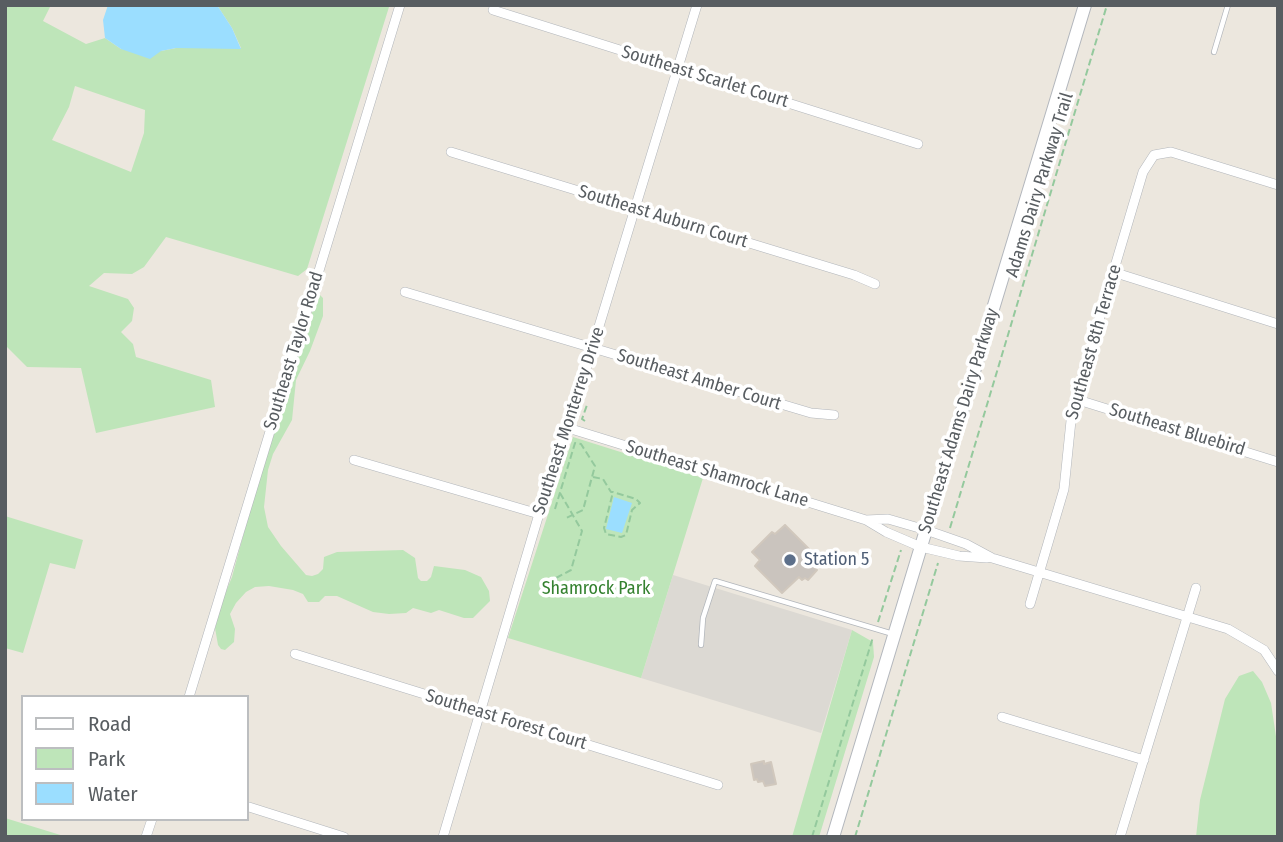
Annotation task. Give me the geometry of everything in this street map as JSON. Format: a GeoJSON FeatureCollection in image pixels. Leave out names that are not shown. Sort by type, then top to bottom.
{"type":"FeatureCollection","features":[{"type":"Feature","properties":{"kind":"main road","name":"Southeast Adams Dairy Parkway"},"geometry":{"type":"LineString","coordinates":[[833,837],[1085,5]]}},
{"type":"Feature","properties":{"kind":"street","name":"Southeast Taylor Road"},"geometry":{"type":"LineString","coordinates":[[190,695],[400,5]]}},
{"type":"Feature","properties":{"kind":"street","name":"Southeast Monterrey Drive"},"geometry":{"type":"LineString","coordinates":[[443,837],[539,514],[593,348],[697,5]]}},
{"type":"Feature","properties":{"kind":"street","name":"Southeast Scarlet Court"},"geometry":{"type":"LineString","coordinates":[[493,10],[918,144]]}},
{"type":"Feature","properties":{"kind":"street","name":"Southeast Auburn Court"},"geometry":{"type":"LineString","coordinates":[[451,152],[854,275],[875,284]]}},
{"type":"Feature","properties":{"kind":"street","name":"Southeast 8th Terrace"},"geometry":{"type":"LineString","coordinates":[[1030,604],[1064,489],[1075,399],[1143,172],[1154,155],[1171,152],[1278,185]]}},
{"type":"Feature","properties":{"kind":"street"},"geometry":{"type":"LineString","coordinates":[[1113,272],[1278,324]]}},
{"type":"Feature","properties":{"kind":"street","name":"Southeast Amber Court"},"geometry":{"type":"LineString","coordinates":[[405,292],[811,413],[834,415]]}},
{"type":"Feature","properties":{"kind":"street","name":"Southeast Bluebird"},"geometry":{"type":"LineString","coordinates":[[1075,399],[1278,462]]}},
{"type":"Feature","properties":{"kind":"street","name":"Southeast Shamrock Lane"},"geometry":{"type":"LineString","coordinates":[[568,428],[866,520],[886,533],[921,547],[959,556],[992,558]]}},
{"type":"Feature","properties":{"kind":"street"},"geometry":{"type":"LineString","coordinates":[[354,460],[539,514]]}},
{"type":"Feature","properties":{"kind":"street","name":"Southeast Shamrock Lane"},"geometry":{"type":"LineString","coordinates":[[866,520],[888,520],[926,530],[966,544],[992,558],[1039,574],[1228,629],[1264,650],[1278,671]]}},
{"type":"Feature","properties":{"kind":"street"},"geometry":{"type":"LineString","coordinates":[[1120,837],[1196,588]]}},
{"type":"Feature","properties":{"kind":"street","name":"Southeast Forest Court"},"geometry":{"type":"LineString","coordinates":[[295,654],[718,785]]}},
{"type":"Feature","properties":{"kind":"street"},"geometry":{"type":"LineString","coordinates":[[1002,717],[1144,760]]}},
{"type":"Feature","properties":{"kind":"street"},"geometry":{"type":"LineString","coordinates":[[249,807],[344,837]]}},
{"type":"Feature","properties":{"kind":"lane"},"geometry":{"type":"LineString","coordinates":[[1214,52],[1228,5]]}},
{"type":"Feature","properties":{"kind":"lane"},"geometry":{"type":"LineString","coordinates":[[701,645],[703,618],[715,580],[894,635]]}},
{"type":"Feature","properties":{"kind":"path","name":"Adams Dairy Parkway Trail"},"geometry":{"type":"LineString","coordinates":[[948,533],[1107,5]]}},
{"type":"Feature","properties":{"kind":"path"},"geometry":{"type":"LineString","coordinates":[[555,509],[575,443],[580,444],[595,466],[583,510],[564,519]]}},
{"type":"Feature","properties":{"kind":"path"},"geometry":{"type":"LineString","coordinates":[[592,477],[603,479],[613,492],[636,499],[640,503],[632,510],[626,535],[621,537],[606,534],[604,528],[613,492]]}},
{"type":"Feature","properties":{"kind":"path"},"geometry":{"type":"LineString","coordinates":[[556,578],[571,570],[582,531],[560,492]]}},
{"type":"Feature","properties":{"kind":"path"},"geometry":{"type":"LineString","coordinates":[[813,837],[901,548]]}},
{"type":"Feature","properties":{"kind":"path"},"geometry":{"type":"LineString","coordinates":[[855,837],[940,558]]}},
{"type":"Feature","properties":{"kind":"shaded area"},"geometry":{"type":"Polygon","coordinates":[[[673,575],[852,630],[821,733],[641,678],[673,575]]]}},
{"type":"Feature","properties":{"kind":"green space"},"geometry":{"type":"Polygon","coordinates":[[[5,5],[51,5],[43,21],[86,44],[105,38],[121,49],[161,51],[176,48],[241,48],[217,5],[389,7],[307,269],[298,276],[166,237],[144,267],[132,274],[104,273],[89,286],[128,299],[134,308],[132,321],[121,332],[133,344],[136,357],[211,380],[215,407],[96,433],[81,368],[27,367],[5,345],[5,5]],[[75,86],[69,107],[52,140],[131,172],[144,133],[145,110],[75,86]]]}},
{"type":"Feature","properties":{"kind":"green space"},"geometry":{"type":"Polygon","coordinates":[[[318,293],[323,298],[323,316],[296,380],[292,420],[273,454],[268,470],[264,507],[268,527],[306,575],[318,574],[323,569],[324,557],[337,552],[403,550],[415,558],[418,578],[421,581],[427,581],[431,577],[434,566],[465,570],[481,577],[489,591],[490,601],[473,618],[439,610],[431,613],[413,608],[406,613],[389,614],[373,612],[337,596],[325,596],[319,602],[308,602],[303,594],[293,590],[255,587],[236,603],[230,614],[235,629],[234,642],[225,650],[221,649],[215,628],[222,601],[232,577],[318,293]]]}},
{"type":"Feature","properties":{"kind":"green space","name":"Shamrock Park"},"geometry":{"type":"Polygon","coordinates":[[[573,437],[703,478],[641,678],[508,638],[573,437]]]}},
{"type":"Feature","properties":{"kind":"green space"},"geometry":{"type":"Polygon","coordinates":[[[5,516],[83,540],[75,569],[50,563],[23,653],[5,648],[5,516]]]}},
{"type":"Feature","properties":{"kind":"green space"},"geometry":{"type":"Polygon","coordinates":[[[852,630],[873,642],[874,657],[819,837],[792,837],[852,630]]]}},
{"type":"Feature","properties":{"kind":"green space"},"geometry":{"type":"Polygon","coordinates":[[[1253,671],[1262,682],[1271,703],[1278,750],[1278,837],[1196,837],[1200,800],[1225,699],[1239,676],[1253,671]]]}},
{"type":"Feature","properties":{"kind":"green space"},"geometry":{"type":"Polygon","coordinates":[[[5,818],[67,837],[5,837],[5,818]]]}},
{"type":"Feature","properties":{"kind":"water"},"geometry":{"type":"Polygon","coordinates":[[[108,5],[217,5],[232,28],[241,49],[176,48],[161,51],[150,59],[121,49],[105,38],[103,20],[108,5]]]}},
{"type":"Feature","properties":{"kind":"water"},"geometry":{"type":"Polygon","coordinates":[[[614,497],[632,503],[622,533],[606,529],[614,497]]]}},
{"type":"Feature","properties":{"kind":"building","name":"Station 5"},"geometry":{"type":"Polygon","coordinates":[[[785,525],[821,561],[814,567],[817,570],[808,580],[799,577],[782,593],[755,566],[760,560],[752,552],[772,532],[775,534],[785,525]]]}},
{"type":"Feature","properties":{"kind":"building"},"geometry":{"type":"Polygon","coordinates":[[[764,761],[764,764],[771,762],[776,784],[765,786],[763,781],[754,780],[751,764],[764,761]]]}},
{"type":"Feature","properties":{"kind":"place","name":"Station 5"},"geometry":{"type":"Point","coordinates":[790,560]}}]}
